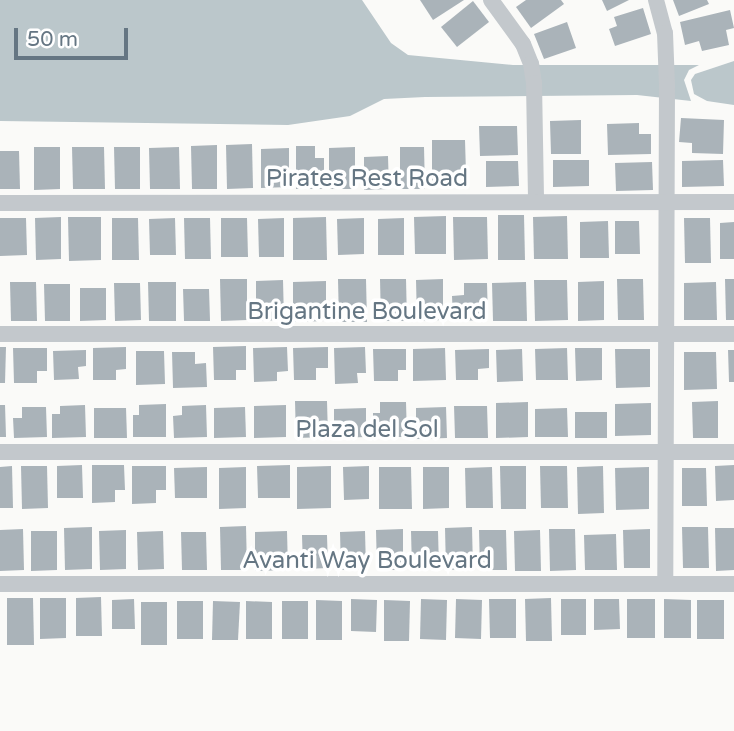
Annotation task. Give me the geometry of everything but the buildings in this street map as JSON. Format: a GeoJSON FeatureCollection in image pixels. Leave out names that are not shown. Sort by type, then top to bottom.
{"type":"FeatureCollection","features":[{"type":"Feature","properties":{"kind":"street"},"geometry":{"type":"LineString","coordinates":[[491,0],[523,44],[531,64],[534,83],[536,202]]}},
{"type":"Feature","properties":{"kind":"street"},"geometry":{"type":"LineString","coordinates":[[656,0],[667,53],[665,582]]}},
{"type":"Feature","properties":{"kind":"street","name":"Pirates Rest Road"},"geometry":{"type":"LineString","coordinates":[[0,203],[734,202]]}},
{"type":"Feature","properties":{"kind":"street","name":"Brigantine Boulevard"},"geometry":{"type":"LineString","coordinates":[[0,334],[734,334]]}},
{"type":"Feature","properties":{"kind":"street","name":"Plaza del Sol"},"geometry":{"type":"LineString","coordinates":[[0,452],[734,452]]}},
{"type":"Feature","properties":{"kind":"street","name":"Avanti Way Boulevard"},"geometry":{"type":"LineString","coordinates":[[0,584],[734,584]]}},
{"type":"Feature","properties":{"kind":"shaded area"},"geometry":{"type":"Polygon","coordinates":[[[0,0],[362,0],[391,43],[408,55],[513,65],[699,65],[689,70],[684,80],[691,101],[637,95],[384,99],[350,116],[288,125],[0,121],[0,0]]]}},
{"type":"Feature","properties":{"kind":"shaded area"},"geometry":{"type":"Polygon","coordinates":[[[734,61],[734,105],[707,101],[694,94],[691,80],[695,74],[734,61]]]}}]}
